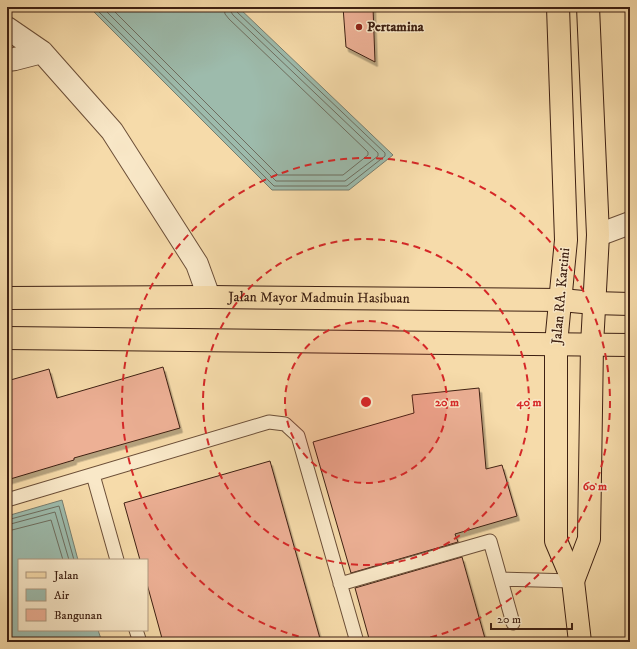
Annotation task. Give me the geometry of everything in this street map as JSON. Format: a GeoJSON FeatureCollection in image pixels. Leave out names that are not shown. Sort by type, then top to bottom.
{"type":"FeatureCollection","features":[{"type":"Feature","properties":{"kind":"main road","name":"Jalan RA. Kartini"},"geometry":{"type":"LineString","coordinates":[[558,7],[566,240],[556,344],[556,541],[573,581],[580,642]]}},
{"type":"Feature","properties":{"kind":"main road","name":"Jalan RA. Kartini"},"geometry":{"type":"LineString","coordinates":[[573,581],[590,539],[592,345],[598,235],[588,7]]}},
{"type":"Feature","properties":{"kind":"main road","name":"Jalan Mayor Madmuin Hasibuan"},"geometry":{"type":"LineString","coordinates":[[7,298],[209,297],[561,300],[630,304]]}},
{"type":"Feature","properties":{"kind":"main road"},"geometry":{"type":"LineString","coordinates":[[7,338],[630,345]]}},
{"type":"Feature","properties":{"kind":"street"},"geometry":{"type":"LineString","coordinates":[[7,28],[42,52],[112,132],[197,264],[209,297]]}},
{"type":"Feature","properties":{"kind":"street"},"geometry":{"type":"LineString","coordinates":[[7,60],[42,52]]}},
{"type":"Feature","properties":{"kind":"street"},"geometry":{"type":"LineString","coordinates":[[598,235],[630,223]]}},
{"type":"Feature","properties":{"kind":"lane"},"geometry":{"type":"LineString","coordinates":[[7,500],[269,422],[285,424],[298,436],[357,642]]}},
{"type":"Feature","properties":{"kind":"lane"},"geometry":{"type":"LineString","coordinates":[[93,475],[117,559]]}},
{"type":"Feature","properties":{"kind":"lane"},"geometry":{"type":"LineString","coordinates":[[340,584],[490,541],[513,623]]}},
{"type":"Feature","properties":{"kind":"lane"},"geometry":{"type":"LineString","coordinates":[[501,579],[573,581]]}},
{"type":"Feature","properties":{"kind":"lane"},"geometry":{"type":"LineString","coordinates":[[136,631],[140,642]]}},
{"type":"Feature","properties":{"kind":"water"},"geometry":{"type":"Polygon","coordinates":[[[89,7],[238,7],[393,155],[349,190],[272,190],[89,7]]]}},
{"type":"Feature","properties":{"kind":"water"},"geometry":{"type":"Polygon","coordinates":[[[62,500],[78,559],[18,559],[18,631],[98,631],[102,642],[13,642],[7,621],[7,516],[62,500]]]}},
{"type":"Feature","properties":{"kind":"building","name":"Pertamina"},"geometry":{"type":"Polygon","coordinates":[[[343,7],[373,7],[375,62],[346,47],[343,7]]]}},
{"type":"Feature","properties":{"kind":"building"},"geometry":{"type":"Polygon","coordinates":[[[163,367],[180,428],[74,458],[74,460],[7,480],[7,381],[49,369],[57,398],[163,367]]]}},
{"type":"Feature","properties":{"kind":"building"},"geometry":{"type":"Polygon","coordinates":[[[479,388],[486,469],[502,465],[517,516],[455,534],[458,542],[351,573],[313,442],[414,413],[412,395],[479,388]]]}},
{"type":"Feature","properties":{"kind":"building"},"geometry":{"type":"Polygon","coordinates":[[[270,461],[321,642],[163,642],[148,588],[148,559],[140,559],[124,503],[270,461]]]}},
{"type":"Feature","properties":{"kind":"building"},"geometry":{"type":"Polygon","coordinates":[[[462,557],[486,642],[370,642],[355,588],[462,557]]]}},
{"type":"Feature","properties":{"kind":"place","name":"Pertamina"},"geometry":{"type":"Point","coordinates":[359,27]}}]}
